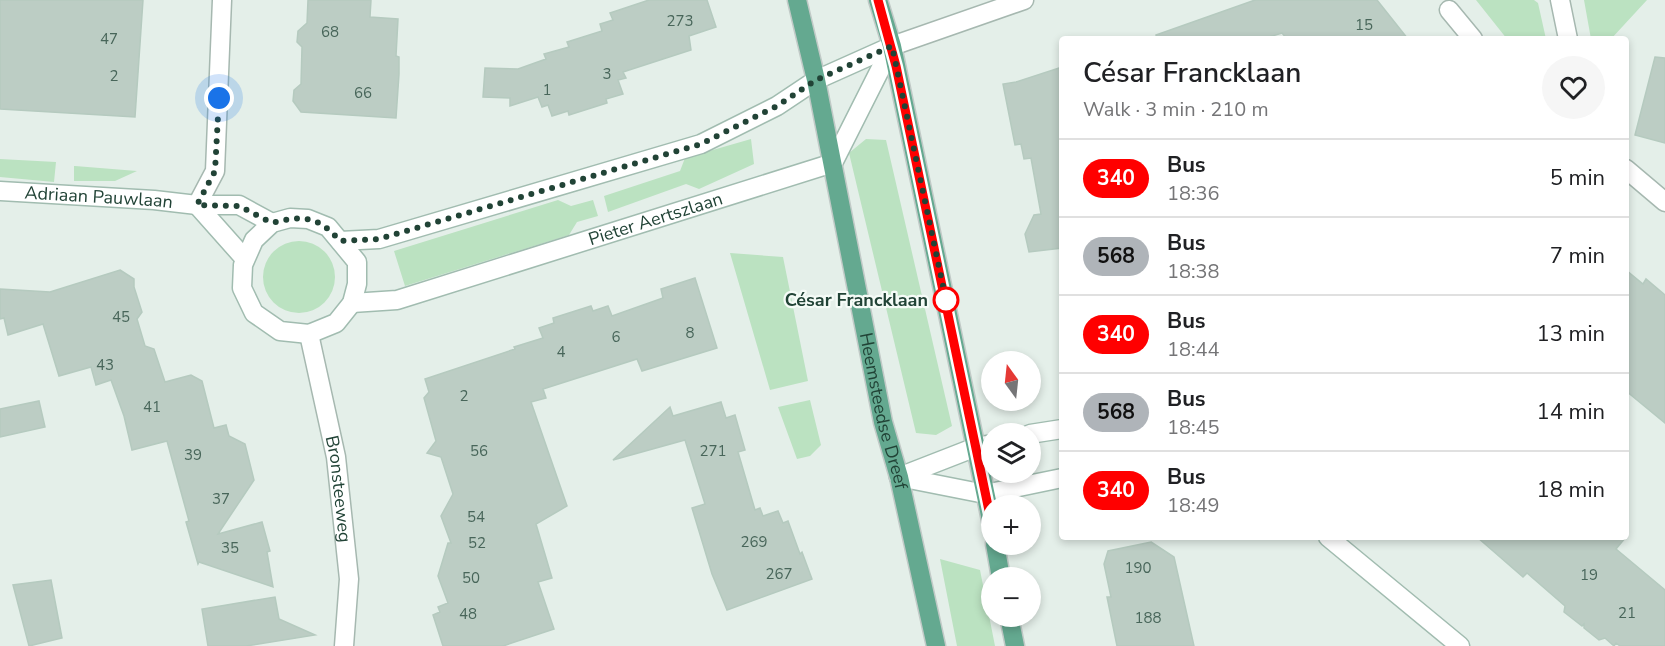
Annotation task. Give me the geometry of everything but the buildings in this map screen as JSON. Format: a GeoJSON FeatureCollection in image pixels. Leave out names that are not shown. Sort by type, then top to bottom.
{"type":"FeatureCollection","features":[{"type":"Feature","properties":{"kind":"main road","name":"Heemsteedse Dreef"},"geometry":{"type":"LineString","coordinates":[[797,0],[833,163],[883,422],[899,477],[936,646]]}},
{"type":"Feature","properties":{"kind":"main road"},"geometry":{"type":"LineString","coordinates":[[878,0],[892,46],[981,433]]}},
{"type":"Feature","properties":{"kind":"main road"},"geometry":{"type":"LineString","coordinates":[[986,483],[986,494]]}},
{"type":"Feature","properties":{"kind":"main road"},"geometry":{"type":"LineString","coordinates":[[1011,627],[1015,646]]}},
{"type":"Feature","properties":{"kind":"street"},"geometry":{"type":"LineString","coordinates":[[197,205],[215,171],[222,0]]}},
{"type":"Feature","properties":{"kind":"street"},"geometry":{"type":"LineString","coordinates":[[340,241],[379,239],[701,144],[777,106],[816,80],[892,46],[1024,0]]}},
{"type":"Feature","properties":{"kind":"street"},"geometry":{"type":"LineString","coordinates":[[1560,0],[1567,36]]}},
{"type":"Feature","properties":{"kind":"street"},"geometry":{"type":"LineString","coordinates":[[1449,10],[1471,36]]}},
{"type":"Feature","properties":{"kind":"street"},"geometry":{"type":"LineString","coordinates":[[833,163],[892,46]]}},
{"type":"Feature","properties":{"kind":"street","name":"Pieter Aertszlaan"},"geometry":{"type":"LineString","coordinates":[[352,303],[397,300],[833,163]]}},
{"type":"Feature","properties":{"kind":"street"},"geometry":{"type":"LineString","coordinates":[[1629,172],[1665,202]]}},
{"type":"Feature","properties":{"kind":"street","name":"Adriaan Pauwlaan"},"geometry":{"type":"LineString","coordinates":[[0,191],[239,206],[272,223]]}},
{"type":"Feature","properties":{"kind":"street","name":"Adriaan Pauwlaan"},"geometry":{"type":"LineString","coordinates":[[197,205],[245,259]]}},
{"type":"Feature","properties":{"kind":"street"},"geometry":{"type":"LineString","coordinates":[[290,218],[308,219],[328,227],[340,241],[357,262],[357,284],[352,303],[336,323],[309,334],[280,331],[254,313],[242,288],[245,259],[254,240],[272,223],[290,218]]}},
{"type":"Feature","properties":{"kind":"street","name":"Bronsteeweg"},"geometry":{"type":"LineString","coordinates":[[309,334],[336,457],[350,579],[344,646]]}},
{"type":"Feature","properties":{"kind":"street"},"geometry":{"type":"LineString","coordinates":[[1041,432],[1059,429]]}},
{"type":"Feature","properties":{"kind":"street"},"geometry":{"type":"LineString","coordinates":[[899,477],[981,447]]}},
{"type":"Feature","properties":{"kind":"street"},"geometry":{"type":"LineString","coordinates":[[899,477],[986,494],[1059,478]]}},
{"type":"Feature","properties":{"kind":"street"},"geometry":{"type":"LineString","coordinates":[[1332,540],[1460,646]]}},
{"type":"Feature","properties":{"kind":"green space"},"geometry":{"type":"Polygon","coordinates":[[[1476,0],[1534,0],[1538,3],[1545,36],[1505,36],[1476,0]]]}},
{"type":"Feature","properties":{"kind":"green space"},"geometry":{"type":"Polygon","coordinates":[[[1584,0],[1647,0],[1614,36],[1590,36],[1584,0]]]}},
{"type":"Feature","properties":{"kind":"green space"},"geometry":{"type":"Polygon","coordinates":[[[751,139],[754,164],[699,189],[686,184],[608,212],[604,196],[680,171],[685,158],[751,139]]]}},
{"type":"Feature","properties":{"kind":"green space"},"geometry":{"type":"Polygon","coordinates":[[[866,139],[886,140],[952,426],[936,435],[916,433],[849,153],[866,139]]]}},
{"type":"Feature","properties":{"kind":"green space"},"geometry":{"type":"Polygon","coordinates":[[[0,159],[56,162],[54,182],[0,177],[0,159]]]}},
{"type":"Feature","properties":{"kind":"green space"},"geometry":{"type":"Polygon","coordinates":[[[74,166],[137,171],[115,181],[74,181],[74,166]]]}},
{"type":"Feature","properties":{"kind":"green space"},"geometry":{"type":"Polygon","coordinates":[[[558,200],[571,206],[593,200],[598,216],[577,222],[569,235],[405,286],[394,251],[558,200]]]}},
{"type":"Feature","properties":{"kind":"green space"},"geometry":{"type":"Polygon","coordinates":[[[299,241],[313,244],[325,251],[332,263],[335,277],[332,291],[325,303],[313,310],[299,313],[285,310],[273,303],[266,291],[263,277],[266,263],[273,251],[285,244],[299,241]]]}},
{"type":"Feature","properties":{"kind":"green space"},"geometry":{"type":"Polygon","coordinates":[[[730,253],[783,257],[808,381],[770,390],[730,253]]]}},
{"type":"Feature","properties":{"kind":"green space"},"geometry":{"type":"Polygon","coordinates":[[[810,400],[821,445],[810,456],[797,459],[778,407],[810,400]]]}},
{"type":"Feature","properties":{"kind":"green space"},"geometry":{"type":"Polygon","coordinates":[[[940,559],[980,570],[981,627],[991,627],[995,646],[957,646],[940,559]]]}},
{"type":"Feature","properties":{"kind":"bus line","name":"340"},"geometry":{"type":"LineString","coordinates":[[878,0],[892,46],[918,165],[986,495]]}},
{"type":"Feature","properties":{"kind":"place","name":"César Francklaan"},"geometry":{"type":"Point","coordinates":[946,300]}},
{"type":"Feature","properties":{"kind":"route"},"geometry":{"type":"LineString","coordinates":[[219,98],[215,171],[197,205],[239,206],[272,223],[290,218],[308,219],[328,227],[340,241],[379,239],[701,144],[777,106],[816,80],[892,46],[946,300]]}}]}
